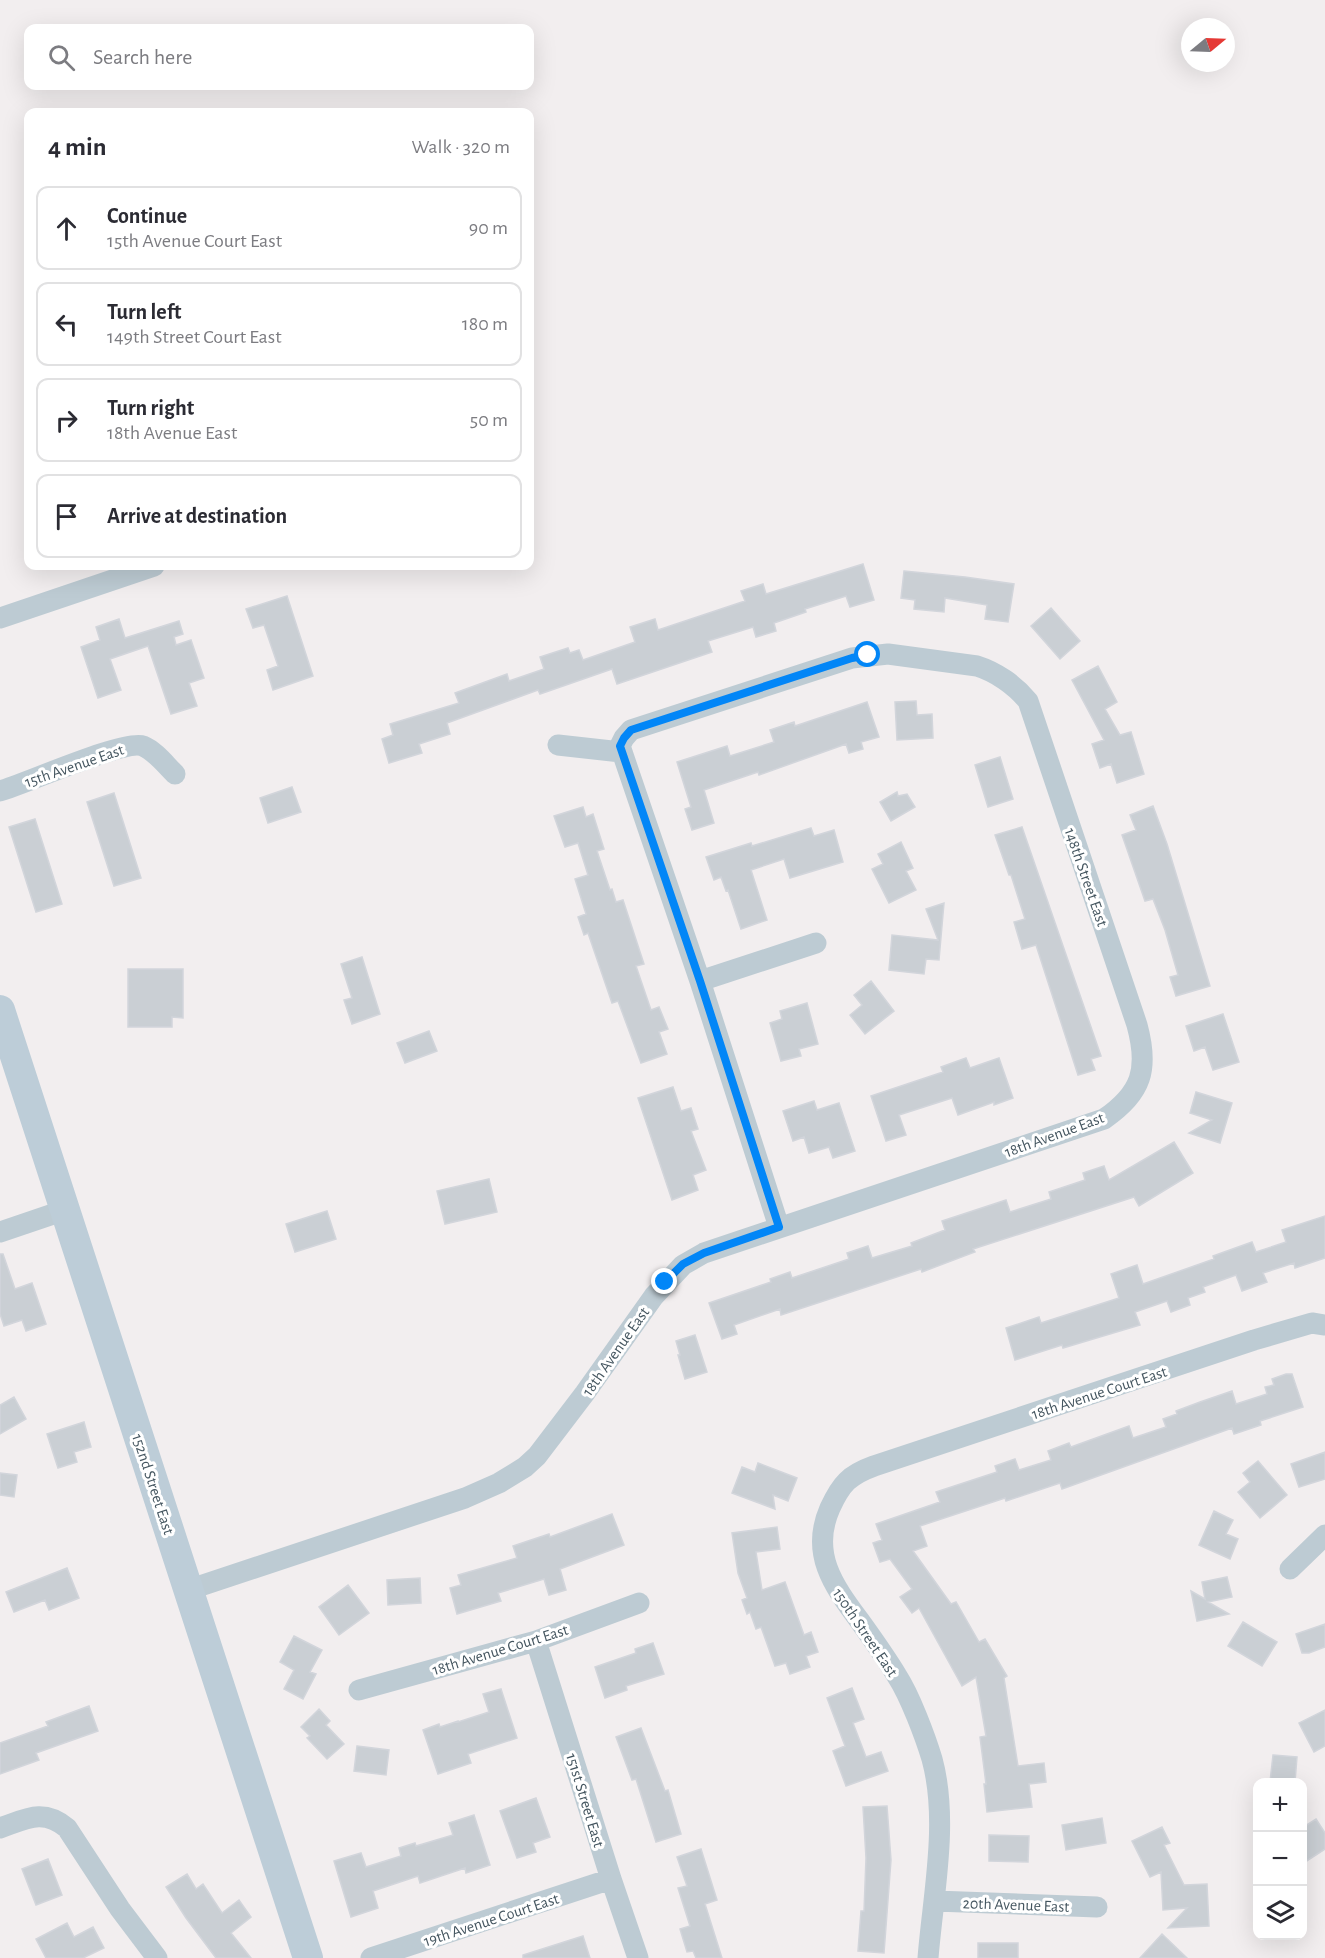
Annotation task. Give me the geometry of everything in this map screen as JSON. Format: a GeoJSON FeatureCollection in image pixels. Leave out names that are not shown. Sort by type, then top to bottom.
{"type":"FeatureCollection","features":[{"type":"Feature","properties":{"kind":"main road","name":"152nd Street East"},"geometry":{"type":"LineString","coordinates":[[0,1010],[308,1958]]}},
{"type":"Feature","properties":{"kind":"street"},"geometry":{"type":"LineString","coordinates":[[0,618],[142,570]]}},
{"type":"Feature","properties":{"kind":"street","name":"148th Street East"},"geometry":{"type":"LineString","coordinates":[[621,752],[620,746],[631,730],[852,658],[888,654],[977,666],[990,670],[1021,692],[1028,701],[1137,1025],[1142,1042],[1141,1075]]}},
{"type":"Feature","properties":{"kind":"street","name":"15th Avenue East"},"geometry":{"type":"LineString","coordinates":[[0,791],[109,750],[135,744],[142,745],[153,752],[175,774]]}},
{"type":"Feature","properties":{"kind":"street"},"geometry":{"type":"LineString","coordinates":[[558,745],[621,752],[700,981],[779,1227]]}},
{"type":"Feature","properties":{"kind":"street"},"geometry":{"type":"LineString","coordinates":[[700,981],[816,943]]}},
{"type":"Feature","properties":{"kind":"street","name":"18th Avenue East"},"geometry":{"type":"LineString","coordinates":[[188,1590],[465,1498],[499,1483],[525,1467],[554,1436],[654,1296],[683,1264],[704,1253],[779,1227],[1104,1119],[1133,1094],[1141,1075]]}},
{"type":"Feature","properties":{"kind":"street"},"geometry":{"type":"LineString","coordinates":[[0,1232],[64,1210]]}},
{"type":"Feature","properties":{"kind":"street","name":"18th Avenue Court East"},"geometry":{"type":"LineString","coordinates":[[874,1466],[1254,1340],[1312,1323],[1325,1325]]}},
{"type":"Feature","properties":{"kind":"street","name":"150th Street East"},"geometry":{"type":"LineString","coordinates":[[874,1466],[848,1479],[834,1499],[823,1527],[823,1554],[835,1587],[899,1679],[932,1759],[936,1778],[939,1836],[935,1901],[928,1958]]}},
{"type":"Feature","properties":{"kind":"street"},"geometry":{"type":"LineString","coordinates":[[1290,1569],[1325,1535]]}},
{"type":"Feature","properties":{"kind":"street","name":"18th Avenue Court East"},"geometry":{"type":"LineString","coordinates":[[359,1690],[536,1641],[639,1603]]}},
{"type":"Feature","properties":{"kind":"street","name":"151st Street East"},"geometry":{"type":"LineString","coordinates":[[536,1641],[638,1958]]}},
{"type":"Feature","properties":{"kind":"street"},"geometry":{"type":"LineString","coordinates":[[0,1828],[31,1818],[47,1816],[57,1819],[67,1828],[120,1909],[157,1958]]}},
{"type":"Feature","properties":{"kind":"street","name":"19th Avenue Court East"},"geometry":{"type":"LineString","coordinates":[[371,1958],[611,1879]]}},
{"type":"Feature","properties":{"kind":"street","name":"20th Avenue East"},"geometry":{"type":"LineString","coordinates":[[935,1901],[1097,1907]]}},
{"type":"Feature","properties":{"kind":"building"},"geometry":{"type":"Polygon","coordinates":[[[863,564],[874,600],[850,607],[846,596],[805,609],[806,612],[774,623],[776,631],[756,637],[753,627],[708,641],[712,652],[617,684],[612,669],[540,694],[538,690],[447,723],[450,734],[419,744],[422,753],[389,763],[382,739],[393,735],[390,724],[459,703],[455,693],[507,674],[509,681],[544,669],[540,657],[568,648],[570,653],[579,650],[583,660],[635,642],[630,627],[655,619],[658,630],[745,601],[741,591],[763,584],[766,594],[863,564]]]}},
{"type":"Feature","properties":{"kind":"building"},"geometry":{"type":"Polygon","coordinates":[[[904,571],[1014,584],[1008,622],[985,619],[987,605],[945,598],[944,612],[914,609],[915,600],[901,598],[904,571]]]}},
{"type":"Feature","properties":{"kind":"building"},"geometry":{"type":"Polygon","coordinates":[[[287,596],[313,676],[273,690],[267,670],[278,666],[264,625],[253,628],[246,609],[287,596]]]}},
{"type":"Feature","properties":{"kind":"building"},"geometry":{"type":"Polygon","coordinates":[[[1051,608],[1080,641],[1060,659],[1031,626],[1051,608]]]}},
{"type":"Feature","properties":{"kind":"building"},"geometry":{"type":"Polygon","coordinates":[[[119,619],[125,638],[179,621],[183,634],[174,637],[176,645],[191,640],[204,678],[189,683],[197,706],[171,714],[148,646],[110,659],[121,690],[98,698],[81,647],[100,640],[96,627],[119,619]]]}},
{"type":"Feature","properties":{"kind":"building"},"geometry":{"type":"Polygon","coordinates":[[[1098,666],[1117,702],[1105,709],[1120,735],[1131,732],[1144,774],[1117,783],[1111,764],[1100,768],[1092,744],[1104,740],[1072,680],[1098,666]]]}},
{"type":"Feature","properties":{"kind":"building"},"geometry":{"type":"Polygon","coordinates":[[[916,701],[917,715],[932,714],[933,738],[897,740],[895,702],[916,701]]]}},
{"type":"Feature","properties":{"kind":"building"},"geometry":{"type":"Polygon","coordinates":[[[867,702],[879,737],[861,742],[863,749],[849,753],[846,744],[759,775],[758,772],[704,790],[714,823],[692,830],[685,809],[691,807],[677,762],[727,746],[730,756],[774,742],[770,730],[794,722],[795,726],[867,702]]]}},
{"type":"Feature","properties":{"kind":"building"},"geometry":{"type":"Polygon","coordinates":[[[1000,757],[1013,799],[988,807],[975,765],[1000,757]]]}},
{"type":"Feature","properties":{"kind":"building"},"geometry":{"type":"Polygon","coordinates":[[[292,787],[301,812],[268,823],[260,798],[292,787]]]}},
{"type":"Feature","properties":{"kind":"building"},"geometry":{"type":"Polygon","coordinates":[[[897,792],[898,796],[907,794],[915,807],[891,821],[880,802],[897,792]]]}},
{"type":"Feature","properties":{"kind":"building"},"geometry":{"type":"Polygon","coordinates":[[[114,793],[141,878],[114,886],[87,802],[114,793]]]}},
{"type":"Feature","properties":{"kind":"building"},"geometry":{"type":"Polygon","coordinates":[[[1153,806],[1167,844],[1210,986],[1176,996],[1170,977],[1178,975],[1165,930],[1153,899],[1145,901],[1122,835],[1136,830],[1130,815],[1153,806]]]}},
{"type":"Feature","properties":{"kind":"building"},"geometry":{"type":"Polygon","coordinates":[[[583,807],[586,817],[593,814],[604,849],[597,851],[610,890],[612,889],[616,902],[623,900],[644,964],[636,966],[651,1010],[659,1007],[668,1029],[659,1032],[667,1054],[641,1063],[618,1001],[612,1003],[588,933],[584,935],[578,917],[586,914],[575,879],[588,875],[578,843],[565,847],[554,816],[583,807]]]}},
{"type":"Feature","properties":{"kind":"building"},"geometry":{"type":"Polygon","coordinates":[[[35,819],[62,904],[36,912],[9,827],[35,819]]]}},
{"type":"Feature","properties":{"kind":"building"},"geometry":{"type":"Polygon","coordinates":[[[1022,827],[1101,1056],[1091,1059],[1095,1070],[1078,1075],[1036,945],[1022,949],[1014,922],[1025,919],[995,835],[1022,827]]]}},
{"type":"Feature","properties":{"kind":"building"},"geometry":{"type":"Polygon","coordinates":[[[811,828],[814,836],[834,830],[843,862],[790,878],[784,859],[751,870],[767,920],[741,929],[728,890],[726,891],[721,877],[714,880],[706,857],[811,828]]]}},
{"type":"Feature","properties":{"kind":"building"},"geometry":{"type":"Polygon","coordinates":[[[901,842],[913,868],[906,871],[916,890],[889,903],[872,869],[883,864],[878,854],[901,842]]]}},
{"type":"Feature","properties":{"kind":"building"},"geometry":{"type":"Polygon","coordinates":[[[944,903],[939,960],[926,959],[924,974],[889,970],[892,935],[938,940],[926,909],[944,903]]]}},
{"type":"Feature","properties":{"kind":"building"},"geometry":{"type":"Polygon","coordinates":[[[362,957],[380,1014],[352,1024],[344,1000],[352,998],[341,964],[362,957]]]}},
{"type":"Feature","properties":{"kind":"building"},"geometry":{"type":"Polygon","coordinates":[[[128,969],[183,969],[183,1018],[172,1017],[172,1027],[128,1027],[128,969]]]}},
{"type":"Feature","properties":{"kind":"building"},"geometry":{"type":"Polygon","coordinates":[[[871,981],[894,1011],[865,1034],[850,1015],[862,1005],[854,995],[871,981]]]}},
{"type":"Feature","properties":{"kind":"building"},"geometry":{"type":"Polygon","coordinates":[[[807,1003],[818,1044],[799,1049],[801,1056],[781,1061],[770,1023],[782,1019],[780,1011],[807,1003]]]}},
{"type":"Feature","properties":{"kind":"building"},"geometry":{"type":"Polygon","coordinates":[[[1223,1014],[1239,1062],[1213,1070],[1205,1047],[1194,1051],[1186,1026],[1223,1014]]]}},
{"type":"Feature","properties":{"kind":"building"},"geometry":{"type":"Polygon","coordinates":[[[429,1031],[437,1051],[405,1063],[397,1043],[429,1031]]]}},
{"type":"Feature","properties":{"kind":"building"},"geometry":{"type":"Polygon","coordinates":[[[966,1058],[970,1068],[999,1058],[1013,1098],[958,1115],[952,1098],[899,1115],[906,1135],[886,1141],[871,1096],[943,1072],[941,1067],[966,1058]]]}},
{"type":"Feature","properties":{"kind":"building"},"geometry":{"type":"Polygon","coordinates":[[[673,1087],[681,1111],[691,1108],[698,1129],[691,1131],[706,1170],[693,1175],[698,1190],[672,1200],[638,1098],[673,1087]]]}},
{"type":"Feature","properties":{"kind":"building"},"geometry":{"type":"Polygon","coordinates":[[[1196,1092],[1232,1103],[1220,1143],[1189,1133],[1212,1120],[1190,1113],[1196,1092]]]}},
{"type":"Feature","properties":{"kind":"building"},"geometry":{"type":"Polygon","coordinates":[[[814,1101],[817,1110],[839,1103],[855,1151],[833,1158],[829,1147],[809,1153],[804,1137],[793,1141],[783,1111],[814,1101]]]}},
{"type":"Feature","properties":{"kind":"building"},"geometry":{"type":"Polygon","coordinates":[[[1174,1142],[1193,1173],[1139,1206],[1134,1197],[973,1249],[975,1252],[922,1272],[921,1269],[781,1315],[780,1309],[734,1325],[737,1334],[722,1339],[709,1303],[771,1282],[770,1279],[790,1272],[792,1278],[849,1259],[847,1253],[868,1246],[872,1258],[912,1246],[911,1243],[945,1230],[942,1221],[1006,1200],[1010,1212],[1051,1199],[1049,1192],[1085,1180],[1083,1173],[1104,1166],[1109,1180],[1174,1142]]]}},
{"type":"Feature","properties":{"kind":"building"},"geometry":{"type":"Polygon","coordinates":[[[489,1179],[497,1212],[445,1224],[437,1191],[489,1179]]]}},
{"type":"Feature","properties":{"kind":"building"},"geometry":{"type":"Polygon","coordinates":[[[327,1211],[336,1239],[295,1252],[286,1224],[327,1211]]]}},
{"type":"Feature","properties":{"kind":"building"},"geometry":{"type":"Polygon","coordinates":[[[1325,1216],[1325,1258],[1295,1268],[1294,1263],[1263,1273],[1267,1282],[1242,1291],[1236,1275],[1203,1287],[1205,1292],[1188,1298],[1190,1305],[1171,1312],[1167,1301],[1135,1312],[1140,1325],[1015,1360],[1006,1328],[1039,1317],[1041,1323],[1119,1298],[1111,1274],[1137,1265],[1143,1284],[1214,1259],[1213,1256],[1252,1242],[1256,1252],[1286,1242],[1282,1230],[1325,1216]]]}},
{"type":"Feature","properties":{"kind":"building"},"geometry":{"type":"Polygon","coordinates":[[[0,1254],[3,1254],[15,1289],[32,1283],[46,1324],[26,1331],[22,1320],[4,1326],[0,1314],[0,1254]]]}},
{"type":"Feature","properties":{"kind":"building"},"geometry":{"type":"Polygon","coordinates":[[[695,1335],[707,1372],[685,1379],[676,1341],[695,1335]]]}},
{"type":"Feature","properties":{"kind":"building"},"geometry":{"type":"Polygon","coordinates":[[[1292,1374],[1303,1407],[1260,1421],[1261,1425],[1234,1434],[1232,1428],[1062,1489],[1060,1483],[1006,1501],[1005,1498],[920,1526],[927,1546],[913,1551],[951,1604],[956,1602],[979,1642],[985,1639],[1007,1676],[1004,1678],[1018,1766],[1044,1763],[1046,1782],[1029,1784],[1032,1807],[987,1812],[980,1737],[986,1736],[976,1677],[962,1686],[919,1608],[912,1613],[900,1597],[912,1589],[890,1559],[880,1562],[873,1543],[882,1540],[876,1524],[940,1502],[936,1492],[997,1472],[995,1466],[1015,1459],[1019,1470],[1051,1460],[1048,1451],[1069,1443],[1071,1447],[1129,1426],[1133,1438],[1166,1427],[1163,1419],[1177,1414],[1176,1411],[1232,1391],[1236,1404],[1267,1394],[1265,1387],[1274,1385],[1272,1379],[1292,1374]]]}},
{"type":"Feature","properties":{"kind":"building"},"geometry":{"type":"Polygon","coordinates":[[[14,1397],[26,1419],[0,1434],[0,1405],[14,1397]]]}},
{"type":"Feature","properties":{"kind":"building"},"geometry":{"type":"Polygon","coordinates":[[[84,1422],[91,1447],[74,1452],[77,1462],[58,1468],[47,1434],[84,1422]]]}},
{"type":"Feature","properties":{"kind":"building"},"geometry":{"type":"Polygon","coordinates":[[[1325,1452],[1325,1479],[1299,1487],[1291,1464],[1325,1452]]]}},
{"type":"Feature","properties":{"kind":"building"},"geometry":{"type":"Polygon","coordinates":[[[1258,1461],[1287,1495],[1260,1518],[1238,1492],[1250,1482],[1243,1473],[1258,1461]]]}},
{"type":"Feature","properties":{"kind":"building"},"geometry":{"type":"Polygon","coordinates":[[[758,1463],[797,1478],[788,1501],[773,1495],[775,1509],[732,1493],[742,1467],[755,1472],[758,1463]]]}},
{"type":"Feature","properties":{"kind":"building"},"geometry":{"type":"Polygon","coordinates":[[[0,1473],[17,1475],[14,1497],[0,1495],[0,1473]]]}},
{"type":"Feature","properties":{"kind":"building"},"geometry":{"type":"Polygon","coordinates":[[[1214,1511],[1233,1520],[1226,1534],[1238,1539],[1230,1559],[1199,1545],[1214,1511]]]}},
{"type":"Feature","properties":{"kind":"building"},"geometry":{"type":"Polygon","coordinates":[[[612,1514],[624,1545],[560,1569],[566,1590],[549,1595],[544,1579],[498,1593],[501,1601],[457,1614],[450,1588],[461,1585],[458,1575],[517,1558],[513,1546],[549,1534],[550,1537],[612,1514]]]}},
{"type":"Feature","properties":{"kind":"building"},"geometry":{"type":"Polygon","coordinates":[[[777,1527],[780,1549],[756,1552],[762,1590],[785,1582],[804,1635],[811,1632],[818,1652],[806,1656],[810,1667],[790,1674],[786,1663],[775,1666],[761,1627],[756,1629],[750,1612],[747,1614],[742,1600],[747,1598],[738,1573],[732,1533],[777,1527]]]}},
{"type":"Feature","properties":{"kind":"building"},"geometry":{"type":"Polygon","coordinates":[[[67,1568],[79,1598],[49,1610],[45,1600],[14,1612],[6,1592],[67,1568]]]}},
{"type":"Feature","properties":{"kind":"building"},"geometry":{"type":"Polygon","coordinates":[[[1227,1577],[1232,1597],[1208,1602],[1229,1614],[1197,1621],[1191,1591],[1205,1599],[1202,1582],[1227,1577]]]}},
{"type":"Feature","properties":{"kind":"building"},"geometry":{"type":"Polygon","coordinates":[[[420,1578],[421,1603],[388,1605],[387,1580],[420,1578]]]}},
{"type":"Feature","properties":{"kind":"building"},"geometry":{"type":"Polygon","coordinates":[[[348,1585],[369,1613],[339,1635],[319,1607],[348,1585]]]}},
{"type":"Feature","properties":{"kind":"building"},"geometry":{"type":"Polygon","coordinates":[[[1243,1622],[1277,1642],[1262,1666],[1228,1646],[1243,1622]]]}},
{"type":"Feature","properties":{"kind":"building"},"geometry":{"type":"Polygon","coordinates":[[[1325,1624],[1325,1647],[1302,1653],[1296,1634],[1325,1624]]]}},
{"type":"Feature","properties":{"kind":"building"},"geometry":{"type":"Polygon","coordinates":[[[294,1636],[322,1650],[310,1672],[316,1674],[303,1699],[284,1689],[294,1670],[280,1662],[294,1636]]]}},
{"type":"Feature","properties":{"kind":"building"},"geometry":{"type":"Polygon","coordinates":[[[653,1643],[664,1674],[626,1686],[627,1690],[605,1698],[595,1667],[636,1653],[635,1649],[653,1643]]]}},
{"type":"Feature","properties":{"kind":"building"},"geometry":{"type":"Polygon","coordinates":[[[852,1688],[864,1719],[853,1723],[866,1757],[881,1752],[888,1771],[846,1786],[833,1751],[845,1746],[827,1698],[852,1688]]]}},
{"type":"Feature","properties":{"kind":"building"},"geometry":{"type":"Polygon","coordinates":[[[501,1689],[517,1738],[468,1754],[471,1763],[438,1774],[423,1730],[489,1712],[483,1694],[501,1689]]]}},
{"type":"Feature","properties":{"kind":"building"},"geometry":{"type":"Polygon","coordinates":[[[89,1706],[98,1731],[36,1753],[39,1760],[0,1774],[0,1743],[48,1726],[46,1722],[89,1706]]]}},
{"type":"Feature","properties":{"kind":"building"},"geometry":{"type":"Polygon","coordinates":[[[319,1709],[330,1721],[326,1725],[344,1744],[327,1759],[307,1738],[310,1736],[301,1727],[319,1709]]]}},
{"type":"Feature","properties":{"kind":"building"},"geometry":{"type":"Polygon","coordinates":[[[1325,1710],[1325,1746],[1314,1752],[1299,1723],[1325,1710]]]}},
{"type":"Feature","properties":{"kind":"building"},"geometry":{"type":"Polygon","coordinates":[[[641,1728],[665,1791],[668,1790],[681,1834],[656,1842],[636,1779],[632,1780],[616,1737],[641,1728]]]}},
{"type":"Feature","properties":{"kind":"building"},"geometry":{"type":"Polygon","coordinates":[[[357,1746],[389,1750],[386,1775],[354,1771],[357,1746]]]}},
{"type":"Feature","properties":{"kind":"building"},"geometry":{"type":"Polygon","coordinates":[[[1273,1755],[1297,1757],[1295,1778],[1270,1778],[1273,1755]]]}},
{"type":"Feature","properties":{"kind":"building"},"geometry":{"type":"Polygon","coordinates":[[[536,1798],[550,1837],[533,1843],[536,1852],[517,1858],[500,1811],[536,1798]]]}},
{"type":"Feature","properties":{"kind":"building"},"geometry":{"type":"Polygon","coordinates":[[[887,1806],[891,1860],[884,1953],[858,1951],[861,1911],[864,1911],[866,1858],[863,1807],[887,1806]]]}},
{"type":"Feature","properties":{"kind":"building"},"geometry":{"type":"Polygon","coordinates":[[[474,1815],[490,1865],[466,1873],[465,1868],[420,1883],[418,1876],[373,1891],[378,1908],[351,1917],[334,1861],[361,1853],[366,1867],[401,1856],[399,1848],[415,1843],[416,1846],[453,1835],[449,1823],[474,1815]]]}},
{"type":"Feature","properties":{"kind":"building"},"geometry":{"type":"Polygon","coordinates":[[[1102,1818],[1106,1843],[1066,1850],[1062,1825],[1102,1818]]]}},
{"type":"Feature","properties":{"kind":"building"},"geometry":{"type":"Polygon","coordinates":[[[1316,1819],[1325,1833],[1325,1849],[1307,1861],[1307,1832],[1307,1825],[1316,1819]]]}},
{"type":"Feature","properties":{"kind":"building"},"geometry":{"type":"Polygon","coordinates":[[[1162,1827],[1170,1843],[1164,1845],[1184,1885],[1207,1884],[1209,1926],[1168,1928],[1187,1908],[1163,1910],[1161,1872],[1150,1877],[1132,1841],[1162,1827]]]}},
{"type":"Feature","properties":{"kind":"building"},"geometry":{"type":"Polygon","coordinates":[[[989,1835],[1029,1836],[1028,1862],[989,1861],[989,1835]]]}},
{"type":"Feature","properties":{"kind":"building"},"geometry":{"type":"Polygon","coordinates":[[[701,1849],[717,1900],[705,1904],[722,1958],[696,1958],[693,1951],[687,1952],[680,1929],[690,1926],[678,1888],[687,1886],[677,1857],[701,1849]]]}},
{"type":"Feature","properties":{"kind":"building"},"geometry":{"type":"Polygon","coordinates":[[[48,1859],[62,1895],[36,1905],[22,1869],[48,1859]]]}},
{"type":"Feature","properties":{"kind":"building"},"geometry":{"type":"Polygon","coordinates":[[[187,1874],[196,1889],[203,1884],[222,1913],[239,1900],[251,1917],[231,1933],[251,1958],[216,1958],[166,1887],[187,1874]]]}},
{"type":"Feature","properties":{"kind":"building"},"geometry":{"type":"Polygon","coordinates":[[[67,1923],[74,1937],[93,1927],[104,1948],[83,1958],[46,1958],[36,1939],[67,1923]]]}},
{"type":"Feature","properties":{"kind":"building"},"geometry":{"type":"Polygon","coordinates":[[[1162,1934],[1187,1958],[1140,1958],[1162,1934]]]}},
{"type":"Feature","properties":{"kind":"building"},"geometry":{"type":"Polygon","coordinates":[[[583,1936],[590,1958],[523,1958],[523,1955],[583,1936]]]}},
{"type":"Feature","properties":{"kind":"building"},"geometry":{"type":"Polygon","coordinates":[[[978,1943],[1018,1943],[1018,1958],[978,1958],[978,1943]]]}},
{"type":"Feature","properties":{"kind":"route"},"geometry":{"type":"LineString","coordinates":[[665,1282],[683,1264],[704,1253],[779,1227],[700,981],[620,746],[631,730],[852,658],[868,655]]}}]}
